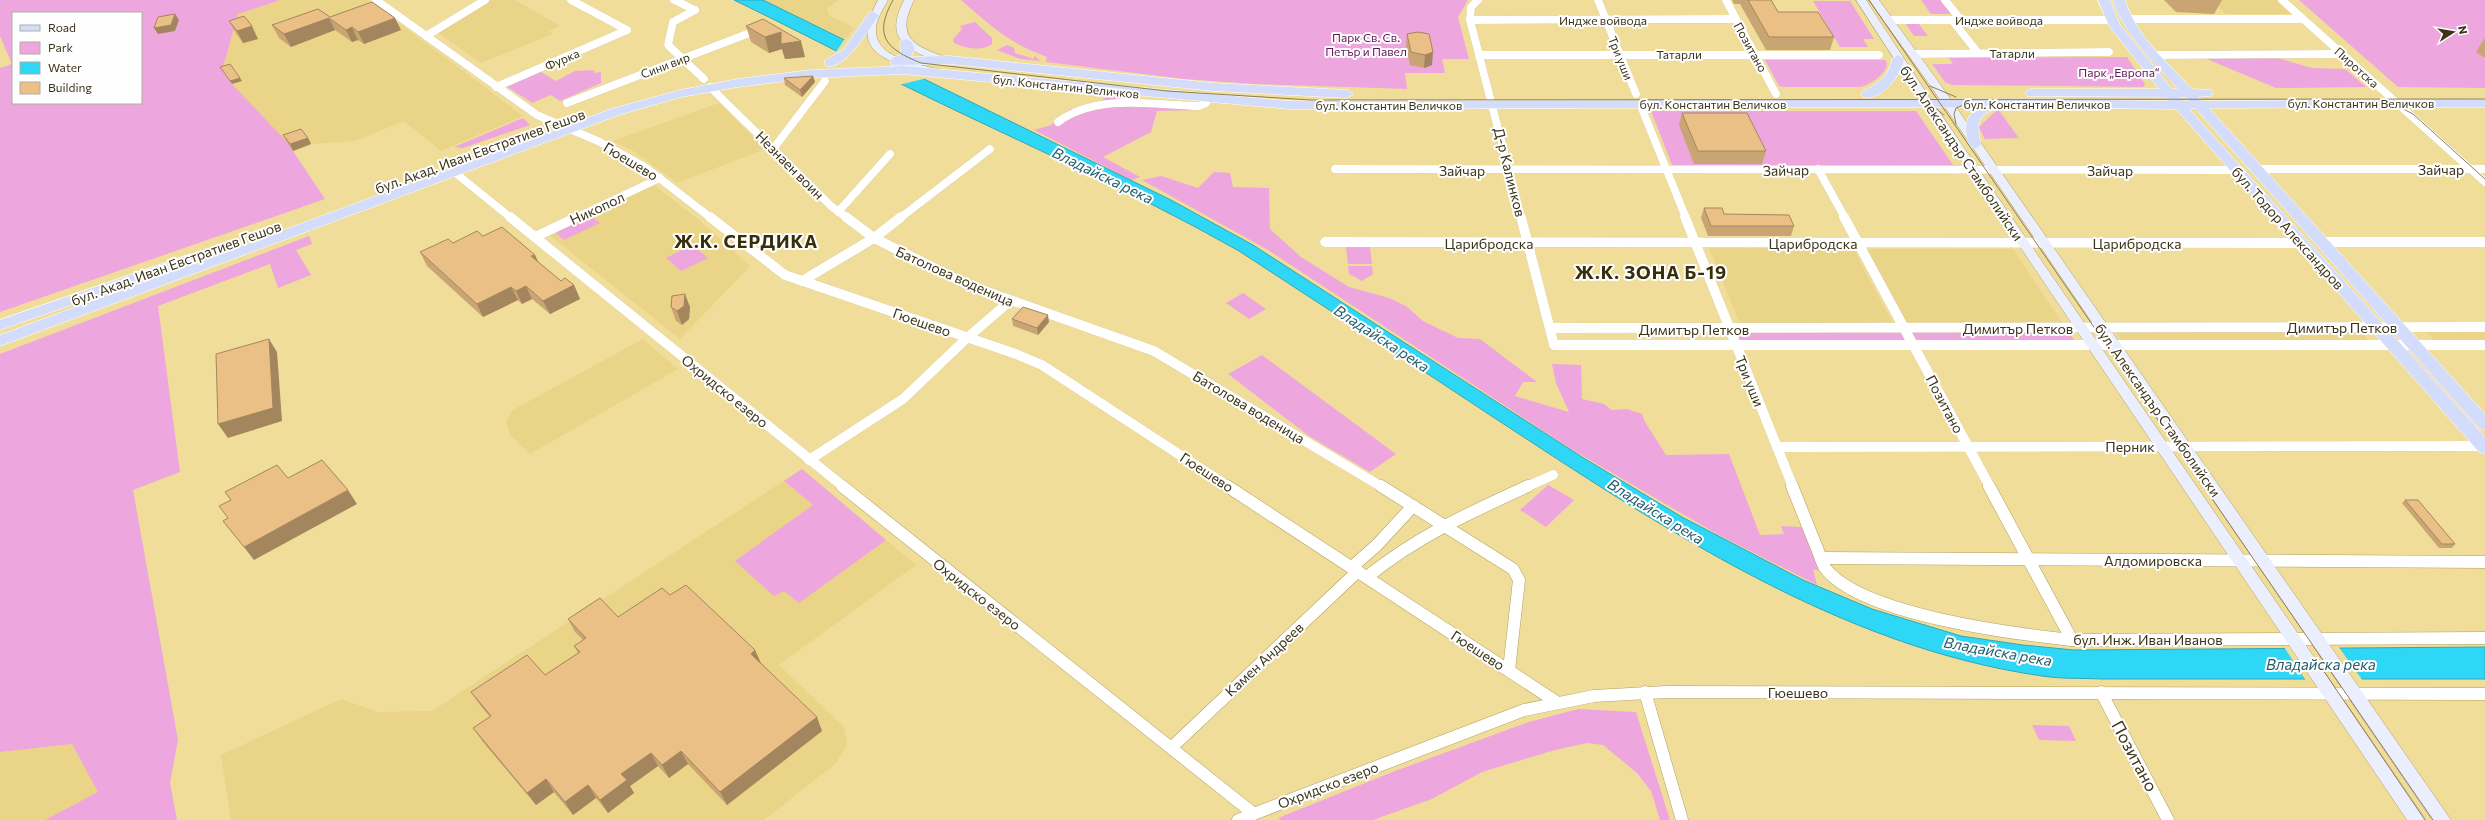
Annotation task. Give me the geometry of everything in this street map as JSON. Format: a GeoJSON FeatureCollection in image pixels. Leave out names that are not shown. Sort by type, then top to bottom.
{"type":"FeatureCollection","features":[{"type":"Feature","properties":{"kind":"main road"},"geometry":{"type":"LineString","coordinates":[[829,63],[847,52],[883,0]]}},
{"type":"Feature","properties":{"kind":"main road"},"geometry":{"type":"LineString","coordinates":[[909,0],[900,16],[899,26],[901,35],[906,42],[944,60]]}},
{"type":"Feature","properties":{"kind":"main road","name":"бул. Александър Стамболийски"},"geometry":{"type":"LineString","coordinates":[[1861,0],[1925,99],[2417,820]]}},
{"type":"Feature","properties":{"kind":"main road","name":"бул. Александър Стамболийски"},"geometry":{"type":"LineString","coordinates":[[1874,0],[1914,54],[2101,328],[2442,820]]}},
{"type":"Feature","properties":{"kind":"main road","name":"бул. Тодор Александров"},"geometry":{"type":"LineString","coordinates":[[2104,0],[2111,20],[2128,44],[2168,92],[2484,447]]}},
{"type":"Feature","properties":{"kind":"main road","name":"бул. Тодор Александров"},"geometry":{"type":"LineString","coordinates":[[2119,0],[2125,19],[2153,55],[2485,424]]}},
{"type":"Feature","properties":{"kind":"main road"},"geometry":{"type":"LineString","coordinates":[[873,15],[870,28],[874,44],[884,54],[898,60],[942,73]]}},
{"type":"Feature","properties":{"kind":"main road"},"geometry":{"type":"LineString","coordinates":[[854,72],[898,60],[907,54],[906,42]]}},
{"type":"Feature","properties":{"kind":"main road"},"geometry":{"type":"LineString","coordinates":[[1867,94],[1891,78],[1897,66],[1898,59]]}},
{"type":"Feature","properties":{"kind":"main road","name":"бул. Акад. Иван Евстратиев Гешов"},"geometry":{"type":"LineString","coordinates":[[0,325],[33,315],[562,125],[642,104],[707,83],[762,70],[829,63],[944,60]]}},
{"type":"Feature","properties":{"kind":"main road","name":"бул. Константин Величков"},"geometry":{"type":"LineString","coordinates":[[944,60],[1214,87],[1492,100]]}},
{"type":"Feature","properties":{"kind":"main road","name":"бул. Акад. Иван Евстратиев Гешов"},"geometry":{"type":"LineString","coordinates":[[707,83],[854,72],[902,70],[942,73]]}},
{"type":"Feature","properties":{"kind":"main road","name":"бул. Константин Величков"},"geometry":{"type":"LineString","coordinates":[[942,73],[1267,106],[1492,100],[1944,99],[2168,92],[2388,94],[2485,93]]}},
{"type":"Feature","properties":{"kind":"main road","name":"бул. Константин Величков"},"geometry":{"type":"LineString","coordinates":[[1638,99],[1776,94],[1867,94],[1925,99]]}},
{"type":"Feature","properties":{"kind":"main road","name":"бул. Константин Величков"},"geometry":{"type":"LineString","coordinates":[[1944,99],[2002,103],[2485,103]]}},
{"type":"Feature","properties":{"kind":"main road"},"geometry":{"type":"LineString","coordinates":[[1975,145],[1970,126],[1972,121],[1983,111],[2002,103]]}},
{"type":"Feature","properties":{"kind":"main road","name":"бул. Акад. Иван Евстратиев Гешов"},"geometry":{"type":"LineString","coordinates":[[0,341],[453,171],[562,125]]}},
{"type":"Feature","properties":{"kind":"main road","name":"бул. Акад. Иван Евстратиев Гешов"},"geometry":{"type":"LineString","coordinates":[[0,329],[33,315]]}},
{"type":"Feature","properties":{"kind":"main road","name":"бул. Акад. Иван Евстратиев Гешов"},"geometry":{"type":"LineString","coordinates":[[0,344],[53,321]]}},
{"type":"Feature","properties":{"kind":"street","name":"Гюешево"},"geometry":{"type":"LineString","coordinates":[[376,0],[537,116],[562,125],[621,152],[660,178],[780,271],[802,281],[1042,365],[1555,701],[1645,692],[2101,692]]}},
{"type":"Feature","properties":{"kind":"street"},"geometry":{"type":"LineString","coordinates":[[426,36],[485,0]]}},
{"type":"Feature","properties":{"kind":"street","name":"Фурка"},"geometry":{"type":"LineString","coordinates":[[496,87],[627,30],[571,0]]}},
{"type":"Feature","properties":{"kind":"street","name":"Незнаен воин"},"geometry":{"type":"LineString","coordinates":[[674,0],[695,10],[676,19],[672,24],[668,45],[838,212],[874,238]]}},
{"type":"Feature","properties":{"kind":"street","name":"Три уши"},"geometry":{"type":"LineString","coordinates":[[1598,0],[1823,563]]}},
{"type":"Feature","properties":{"kind":"street","name":"Позитано"},"geometry":{"type":"LineString","coordinates":[[1726,0],[1776,94]]}},
{"type":"Feature","properties":{"kind":"street"},"geometry":{"type":"LineString","coordinates":[[1946,0],[1961,20]]}},
{"type":"Feature","properties":{"kind":"street","name":"Пиротска"},"geometry":{"type":"LineString","coordinates":[[2282,0],[2485,182]]}},
{"type":"Feature","properties":{"kind":"street"},"geometry":{"type":"LineString","coordinates":[[1470,20],[1469,13],[1477,1]]}},
{"type":"Feature","properties":{"kind":"street","name":"Индже войвода"},"geometry":{"type":"LineString","coordinates":[[1470,20],[1735,19]]}},
{"type":"Feature","properties":{"kind":"street"},"geometry":{"type":"LineString","coordinates":[[2125,19],[2303,19]]}},
{"type":"Feature","properties":{"kind":"street","name":"Д-р Калинков"},"geometry":{"type":"LineString","coordinates":[[1470,20],[1492,100],[1554,345]]}},
{"type":"Feature","properties":{"kind":"street","name":"Индже войвода"},"geometry":{"type":"LineString","coordinates":[[1888,20],[2111,20]]}},
{"type":"Feature","properties":{"kind":"street"},"geometry":{"type":"LineString","coordinates":[[1952,20],[1978,53]]}},
{"type":"Feature","properties":{"kind":"street","name":"Сини вир"},"geometry":{"type":"LineString","coordinates":[[567,103],[763,28]]}},
{"type":"Feature","properties":{"kind":"street","name":"Татарли"},"geometry":{"type":"LineString","coordinates":[[1914,54],[2109,52]]}},
{"type":"Feature","properties":{"kind":"street"},"geometry":{"type":"LineString","coordinates":[[2153,55],[2342,54]]}},
{"type":"Feature","properties":{"kind":"street","name":"Татарли"},"geometry":{"type":"LineString","coordinates":[[1479,55],[1879,55]]}},
{"type":"Feature","properties":{"kind":"street"},"geometry":{"type":"LineString","coordinates":[[773,149],[825,81]]}},
{"type":"Feature","properties":{"kind":"street"},"geometry":{"type":"LineString","coordinates":[[1058,122],[1072,111],[1108,105],[1199,106],[1206,103],[1208,100]]}},
{"type":"Feature","properties":{"kind":"street"},"geometry":{"type":"LineString","coordinates":[[802,281],[874,238],[990,150]]}},
{"type":"Feature","properties":{"kind":"street"},"geometry":{"type":"LineString","coordinates":[[838,212],[890,154]]}},
{"type":"Feature","properties":{"kind":"street","name":"Зайчар"},"geometry":{"type":"LineString","coordinates":[[1335,169],[1667,171],[1972,168],[1993,171],[2237,170]]}},
{"type":"Feature","properties":{"kind":"street","name":"Позитано"},"geometry":{"type":"LineString","coordinates":[[1818,169],[2072,640]]}},
{"type":"Feature","properties":{"kind":"street","name":"Зайчар"},"geometry":{"type":"LineString","coordinates":[[2254,169],[2485,169]]}},
{"type":"Feature","properties":{"kind":"street","name":"Охридско езеро"},"geometry":{"type":"LineString","coordinates":[[453,171],[809,460],[1254,814],[1488,723],[1555,701]]}},
{"type":"Feature","properties":{"kind":"street","name":"Никопол"},"geometry":{"type":"LineString","coordinates":[[535,237],[660,178]]}},
{"type":"Feature","properties":{"kind":"street","name":"Батолова воденица"},"geometry":{"type":"LineString","coordinates":[[874,238],[962,282],[1010,301],[1154,350],[1447,526],[1513,569],[1519,576],[1509,670]]}},
{"type":"Feature","properties":{"kind":"street","name":"Царибродска"},"geometry":{"type":"LineString","coordinates":[[1325,242],[1528,244],[2301,243]]}},
{"type":"Feature","properties":{"kind":"street"},"geometry":{"type":"LineString","coordinates":[[2320,242],[2485,242]]}},
{"type":"Feature","properties":{"kind":"street"},"geometry":{"type":"LineString","coordinates":[[809,460],[903,398],[967,338],[1010,301]]}},
{"type":"Feature","properties":{"kind":"street","name":"Димитър Петков"},"geometry":{"type":"LineString","coordinates":[[1550,328],[2485,327]]}},
{"type":"Feature","properties":{"kind":"street","name":"Димитър Петков"},"geometry":{"type":"LineString","coordinates":[[1554,345],[2485,345]]}},
{"type":"Feature","properties":{"kind":"street","name":"Перник"},"geometry":{"type":"LineString","coordinates":[[1777,446],[2484,447]]}},
{"type":"Feature","properties":{"kind":"street","name":"Камен Андреев"},"geometry":{"type":"LineString","coordinates":[[1171,748],[1359,572],[1389,559],[1447,526],[1553,475]]}},
{"type":"Feature","properties":{"kind":"street"},"geometry":{"type":"LineString","coordinates":[[1359,572],[1377,545],[1413,506]]}},
{"type":"Feature","properties":{"kind":"street","name":"Алдомировска"},"geometry":{"type":"LineString","coordinates":[[1823,563],[2029,559],[2485,562]]}},
{"type":"Feature","properties":{"kind":"street","name":"бул. Инж. Иван Иванов"},"geometry":{"type":"LineString","coordinates":[[1823,563],[1834,578],[1845,585],[1910,611],[1979,628],[2072,640],[2318,641],[2485,638]]}},
{"type":"Feature","properties":{"kind":"street"},"geometry":{"type":"LineString","coordinates":[[2101,692],[2353,690],[2485,694]]}},
{"type":"Feature","properties":{"kind":"street"},"geometry":{"type":"LineString","coordinates":[[1645,692],[1682,820]]}},
{"type":"Feature","properties":{"kind":"street","name":"Позитано"},"geometry":{"type":"LineString","coordinates":[[2101,692],[2168,820]]}},
{"type":"Feature","properties":{"kind":"street"},"geometry":{"type":"LineString","coordinates":[[1238,820],[1254,814]]}},
{"type":"Feature","properties":{"kind":"shaded area"},"geometry":{"type":"Polygon","coordinates":[[[280,0],[368,0],[523,116],[441,151],[404,121],[355,141],[311,144],[294,151],[232,84],[222,71],[238,14],[280,0]]]}},
{"type":"Feature","properties":{"kind":"shaded area"},"geometry":{"type":"Polygon","coordinates":[[[491,0],[515,0],[560,26],[549,31],[553,34],[481,63],[438,33],[491,0]]]}},
{"type":"Feature","properties":{"kind":"shaded area"},"geometry":{"type":"Polygon","coordinates":[[[763,0],[839,0],[827,8],[829,15],[854,28],[845,39],[763,0]]]}},
{"type":"Feature","properties":{"kind":"shaded area"},"geometry":{"type":"Polygon","coordinates":[[[2210,0],[2277,0],[2293,14],[2226,14],[2210,0]]]}},
{"type":"Feature","properties":{"kind":"shaded area"},"geometry":{"type":"Polygon","coordinates":[[[719,103],[765,149],[677,183],[632,150],[613,141],[719,103]]]}},
{"type":"Feature","properties":{"kind":"shaded area"},"geometry":{"type":"Polygon","coordinates":[[[653,184],[699,220],[750,266],[680,339],[548,234],[653,184]]]}},
{"type":"Feature","properties":{"kind":"shaded area"},"geometry":{"type":"Polygon","coordinates":[[[1709,248],[1853,248],[1893,324],[1740,324],[1709,248]]]}},
{"type":"Feature","properties":{"kind":"shaded area"},"geometry":{"type":"Polygon","coordinates":[[[1865,249],[2013,249],[2063,324],[1907,323],[1865,249]]]}},
{"type":"Feature","properties":{"kind":"shaded area"},"geometry":{"type":"Polygon","coordinates":[[[2357,327],[2373,345],[2126,346],[2113,328],[2357,327]]]}},
{"type":"Feature","properties":{"kind":"shaded area"},"geometry":{"type":"Polygon","coordinates":[[[2423,329],[2485,329],[2485,344],[2438,344],[2423,329]]]}},
{"type":"Feature","properties":{"kind":"shaded area"},"geometry":{"type":"Polygon","coordinates":[[[643,339],[678,369],[530,454],[510,435],[506,421],[513,410],[643,339]]]}},
{"type":"Feature","properties":{"kind":"shaded area"},"geometry":{"type":"Polygon","coordinates":[[[802,469],[916,565],[779,665],[844,727],[847,744],[836,763],[764,820],[231,820],[221,755],[341,699],[378,712],[432,711],[802,469]]]}},
{"type":"Feature","properties":{"kind":"shaded area"},"geometry":{"type":"Polygon","coordinates":[[[72,744],[99,792],[45,820],[0,820],[0,752],[72,744]]]}},
{"type":"Feature","properties":{"kind":"green space"},"geometry":{"type":"Polygon","coordinates":[[[0,0],[280,0],[238,14],[222,71],[232,84],[287,142],[325,199],[0,312],[0,68],[12,64],[0,36],[0,0]]]}},
{"type":"Feature","properties":{"kind":"green space","name":"Парк Св. Св. Петър и Павел"},"geometry":{"type":"Polygon","coordinates":[[[961,0],[1468,0],[1458,17],[1469,59],[1442,59],[1445,73],[1405,73],[1407,89],[1254,84],[1184,79],[1046,62],[1047,57],[1011,40],[961,0]]]}},
{"type":"Feature","properties":{"kind":"green space"},"geometry":{"type":"Polygon","coordinates":[[[1921,0],[1942,0],[1952,14],[1931,14],[1921,0]]]}},
{"type":"Feature","properties":{"kind":"green space"},"geometry":{"type":"Polygon","coordinates":[[[2299,0],[2485,0],[2485,88],[2398,87],[2299,0]]]}},
{"type":"Feature","properties":{"kind":"green space"},"geometry":{"type":"Polygon","coordinates":[[[1813,1],[1850,1],[1874,39],[1863,39],[1868,47],[1840,47],[1813,1]]]}},
{"type":"Feature","properties":{"kind":"green space"},"geometry":{"type":"Polygon","coordinates":[[[975,22],[992,38],[992,44],[978,49],[968,48],[954,43],[953,39],[962,29],[960,26],[975,22]]]}},
{"type":"Feature","properties":{"kind":"green space"},"geometry":{"type":"Polygon","coordinates":[[[1905,23],[1918,23],[1928,36],[1914,36],[1905,23]]]}},
{"type":"Feature","properties":{"kind":"green space"},"geometry":{"type":"Polygon","coordinates":[[[1007,45],[1014,48],[1015,53],[1034,59],[1034,56],[1041,61],[1021,59],[997,50],[1007,45]]]}},
{"type":"Feature","properties":{"kind":"green space","name":"Парк „Европа“"},"geometry":{"type":"Polygon","coordinates":[[[2127,57],[2145,84],[2143,87],[1952,85],[1945,82],[1932,64],[1953,64],[1949,58],[2127,57]]]}},
{"type":"Feature","properties":{"kind":"green space"},"geometry":{"type":"Polygon","coordinates":[[[2202,57],[2274,57],[2312,68],[2345,69],[2366,87],[2276,88],[2202,57]]]}},
{"type":"Feature","properties":{"kind":"green space"},"geometry":{"type":"Polygon","coordinates":[[[1765,60],[1886,60],[1887,66],[1883,73],[1876,79],[1860,87],[1783,87],[1779,86],[1765,60]]]}},
{"type":"Feature","properties":{"kind":"green space"},"geometry":{"type":"Polygon","coordinates":[[[594,70],[594,73],[601,72],[601,83],[560,101],[551,95],[532,103],[506,86],[539,71],[556,81],[575,71],[594,70]]]}},
{"type":"Feature","properties":{"kind":"green space"},"geometry":{"type":"Polygon","coordinates":[[[1107,97],[1201,104],[1199,110],[1157,111],[1151,132],[1103,157],[1140,177],[1131,180],[1034,130],[1051,125],[1070,109],[1094,105],[1107,97]]]}},
{"type":"Feature","properties":{"kind":"green space"},"geometry":{"type":"Polygon","coordinates":[[[1998,109],[2019,138],[1985,139],[1979,127],[1998,109]]]}},
{"type":"Feature","properties":{"kind":"green space"},"geometry":{"type":"Polygon","coordinates":[[[1651,111],[1916,111],[1953,165],[1672,165],[1651,111]]]}},
{"type":"Feature","properties":{"kind":"green space"},"geometry":{"type":"Polygon","coordinates":[[[523,118],[530,125],[463,148],[454,147],[523,118]]]}},
{"type":"Feature","properties":{"kind":"green space"},"geometry":{"type":"Polygon","coordinates":[[[1214,172],[1230,173],[1233,187],[1269,188],[1270,229],[1301,257],[1349,287],[1389,298],[1406,306],[1423,321],[1458,338],[1480,339],[1537,382],[1523,382],[1515,396],[1569,412],[1556,383],[1552,364],[1581,365],[1582,399],[1604,404],[1612,410],[1627,409],[1642,414],[1645,422],[1666,455],[1729,454],[1760,535],[1784,534],[1781,526],[1802,527],[1819,571],[1813,569],[1817,585],[1717,534],[1571,449],[1268,250],[1142,180],[1161,176],[1198,188],[1214,172]]]}},
{"type":"Feature","properties":{"kind":"green space"},"geometry":{"type":"Polygon","coordinates":[[[590,216],[600,223],[564,240],[555,232],[590,216]]]}},
{"type":"Feature","properties":{"kind":"green space"},"geometry":{"type":"Polygon","coordinates":[[[309,236],[312,244],[296,250],[311,275],[278,288],[270,264],[158,306],[180,472],[133,490],[178,740],[170,783],[177,820],[45,820],[98,792],[72,744],[0,752],[0,354],[309,236]]]}},
{"type":"Feature","properties":{"kind":"green space"},"geometry":{"type":"Polygon","coordinates":[[[692,245],[708,258],[681,271],[666,258],[692,245]]]}},
{"type":"Feature","properties":{"kind":"green space"},"geometry":{"type":"Polygon","coordinates":[[[1346,247],[1370,247],[1372,264],[1348,264],[1346,247]]]}},
{"type":"Feature","properties":{"kind":"green space"},"geometry":{"type":"Polygon","coordinates":[[[1348,266],[1372,266],[1373,274],[1362,281],[1349,274],[1348,266]]]}},
{"type":"Feature","properties":{"kind":"green space"},"geometry":{"type":"Polygon","coordinates":[[[1243,293],[1266,309],[1249,319],[1226,303],[1243,293]]]}},
{"type":"Feature","properties":{"kind":"green space"},"geometry":{"type":"Polygon","coordinates":[[[2066,328],[2078,346],[1737,346],[1730,329],[2066,328]]]}},
{"type":"Feature","properties":{"kind":"green space"},"geometry":{"type":"Polygon","coordinates":[[[1262,355],[1396,454],[1370,472],[1309,436],[1228,374],[1262,355]]]}},
{"type":"Feature","properties":{"kind":"green space"},"geometry":{"type":"Polygon","coordinates":[[[802,469],[886,540],[799,603],[784,591],[774,596],[735,561],[813,505],[784,481],[802,469]]]}},
{"type":"Feature","properties":{"kind":"green space"},"geometry":{"type":"Polygon","coordinates":[[[1548,485],[1574,500],[1546,527],[1520,510],[1548,485]]]}},
{"type":"Feature","properties":{"kind":"green space"},"geometry":{"type":"Polygon","coordinates":[[[1578,709],[1636,712],[1670,820],[1660,820],[1651,791],[1637,773],[1603,745],[1587,743],[1555,750],[1482,772],[1432,799],[1373,820],[1281,820],[1278,818],[1395,771],[1529,722],[1578,709]]]}},
{"type":"Feature","properties":{"kind":"green space"},"geometry":{"type":"Polygon","coordinates":[[[2032,725],[2069,726],[2076,741],[2039,740],[2032,725]]]}},
{"type":"Feature","properties":{"kind":"water","name":"Владайска река"},"geometry":{"type":"Polygon","coordinates":[[[734,0],[763,0],[1171,200],[1253,245],[1582,457],[1682,517],[1803,580],[1872,609],[1961,636],[2023,645],[2074,650],[2485,647],[2485,679],[2056,678],[1967,661],[1894,639],[1823,610],[1754,577],[1687,540],[1556,459],[1239,251],[1198,228],[1114,186],[943,105],[734,0]]]}},
{"type":"Feature","properties":{"kind":"pier"},"geometry":{"type":"Polygon","coordinates":[[[846,37],[927,78],[899,85],[836,52],[846,37]]]}},
{"type":"Feature","properties":{"kind":"pier"},"geometry":{"type":"Polygon","coordinates":[[[2338,646],[2363,681],[2307,682],[2284,647],[2338,646]]]}},
{"type":"Feature","properties":{"kind":"building"},"geometry":{"type":"Polygon","coordinates":[[[1748,0],[1771,0],[1778,12],[1818,12],[1834,37],[1769,37],[1748,0]]]}},
{"type":"Feature","properties":{"kind":"building"},"geometry":{"type":"Polygon","coordinates":[[[372,2],[395,18],[358,32],[352,27],[346,30],[329,18],[284,34],[272,25],[318,9],[330,17],[372,2]]]}},
{"type":"Feature","properties":{"kind":"building"},"geometry":{"type":"Polygon","coordinates":[[[175,14],[171,25],[154,28],[158,17],[175,14]]]}},
{"type":"Feature","properties":{"kind":"building"},"geometry":{"type":"Polygon","coordinates":[[[244,16],[252,26],[237,31],[229,21],[244,16]]]}},
{"type":"Feature","properties":{"kind":"building"},"geometry":{"type":"Polygon","coordinates":[[[763,19],[801,41],[781,44],[781,32],[765,37],[746,26],[763,19]]]}},
{"type":"Feature","properties":{"kind":"building"},"geometry":{"type":"Polygon","coordinates":[[[1418,32],[1429,34],[1433,52],[1425,55],[1411,52],[1407,34],[1418,32]]]}},
{"type":"Feature","properties":{"kind":"building"},"geometry":{"type":"Polygon","coordinates":[[[230,64],[240,78],[230,81],[220,67],[230,64]]]}},
{"type":"Feature","properties":{"kind":"building"},"geometry":{"type":"Polygon","coordinates":[[[813,76],[800,90],[784,78],[813,76]]]}},
{"type":"Feature","properties":{"kind":"building"},"geometry":{"type":"Polygon","coordinates":[[[1682,113],[1747,113],[1766,151],[1698,151],[1682,113]]]}},
{"type":"Feature","properties":{"kind":"building"},"geometry":{"type":"Polygon","coordinates":[[[301,129],[308,138],[290,144],[283,135],[301,129]]]}},
{"type":"Feature","properties":{"kind":"building"},"geometry":{"type":"Polygon","coordinates":[[[1704,208],[1722,208],[1724,214],[1789,215],[1794,226],[1711,226],[1704,208]]]}},
{"type":"Feature","properties":{"kind":"building"},"geometry":{"type":"Polygon","coordinates":[[[502,227],[535,255],[531,256],[561,281],[565,278],[574,285],[543,301],[526,286],[516,291],[511,287],[477,304],[420,252],[448,239],[453,243],[477,231],[483,236],[502,227]]]}},
{"type":"Feature","properties":{"kind":"building"},"geometry":{"type":"Polygon","coordinates":[[[685,294],[684,306],[677,311],[671,307],[672,296],[685,294]]]}},
{"type":"Feature","properties":{"kind":"building"},"geometry":{"type":"Polygon","coordinates":[[[1023,307],[1048,315],[1037,328],[1012,319],[1023,307]]]}},
{"type":"Feature","properties":{"kind":"building"},"geometry":{"type":"Polygon","coordinates":[[[269,339],[273,408],[218,424],[216,354],[269,339]]]}},
{"type":"Feature","properties":{"kind":"building"},"geometry":{"type":"Polygon","coordinates":[[[322,460],[348,490],[244,547],[223,521],[228,518],[219,506],[231,500],[225,492],[277,465],[288,478],[322,460]]]}},
{"type":"Feature","properties":{"kind":"building"},"geometry":{"type":"Polygon","coordinates":[[[2405,500],[2418,500],[2455,544],[2442,544],[2405,500]]]}},
{"type":"Feature","properties":{"kind":"building"},"geometry":{"type":"Polygon","coordinates":[[[686,585],[755,650],[751,654],[817,717],[720,792],[681,751],[662,765],[651,753],[621,774],[627,780],[600,800],[588,785],[565,802],[546,779],[527,793],[473,728],[491,716],[471,692],[527,655],[545,675],[580,652],[574,646],[586,638],[568,619],[600,598],[618,617],[662,588],[670,595],[686,585]]]}},
{"type":"Feature","properties":{"kind":"tram line"},"geometry":{"type":"LineString","coordinates":[[893,0],[887,12],[884,23],[886,40],[899,52],[921,63],[1167,91],[1311,100],[1937,99]]}},
{"type":"Feature","properties":{"kind":"tram line"},"geometry":{"type":"LineString","coordinates":[[1869,0],[1937,99]]}},
{"type":"Feature","properties":{"kind":"tram line"},"geometry":{"type":"LineString","coordinates":[[1930,86],[1956,97]]}},
{"type":"Feature","properties":{"kind":"tram line"},"geometry":{"type":"LineString","coordinates":[[1937,99],[2433,820]]}},
{"type":"Feature","properties":{"kind":"tram line"},"geometry":{"type":"LineString","coordinates":[[1937,99],[2485,99]]}},
{"type":"Feature","properties":{"kind":"tram line"},"geometry":{"type":"LineString","coordinates":[[2388,101],[2413,114],[2485,179]]}},
{"type":"Feature","properties":{"kind":"tram line"},"geometry":{"type":"LineString","coordinates":[[1920,102],[1935,108],[1944,115]]}},
{"type":"Feature","properties":{"kind":"tram line"},"geometry":{"type":"LineString","coordinates":[[1956,124],[1954,114],[1956,108],[1971,102]]}},
{"type":"Feature","properties":{"kind":"tram line"},"geometry":{"type":"LineString","coordinates":[[2323,670],[2425,820]]}},
{"type":"Feature","properties":{"kind":"district","name":"Ж.К. СЕРДИКА"},"geometry":{"type":"Point","coordinates":[746,241]}},
{"type":"Feature","properties":{"kind":"district","name":"Ж.К. ЗОНА Б-19"},"geometry":{"type":"Point","coordinates":[1651,272]}}]}
